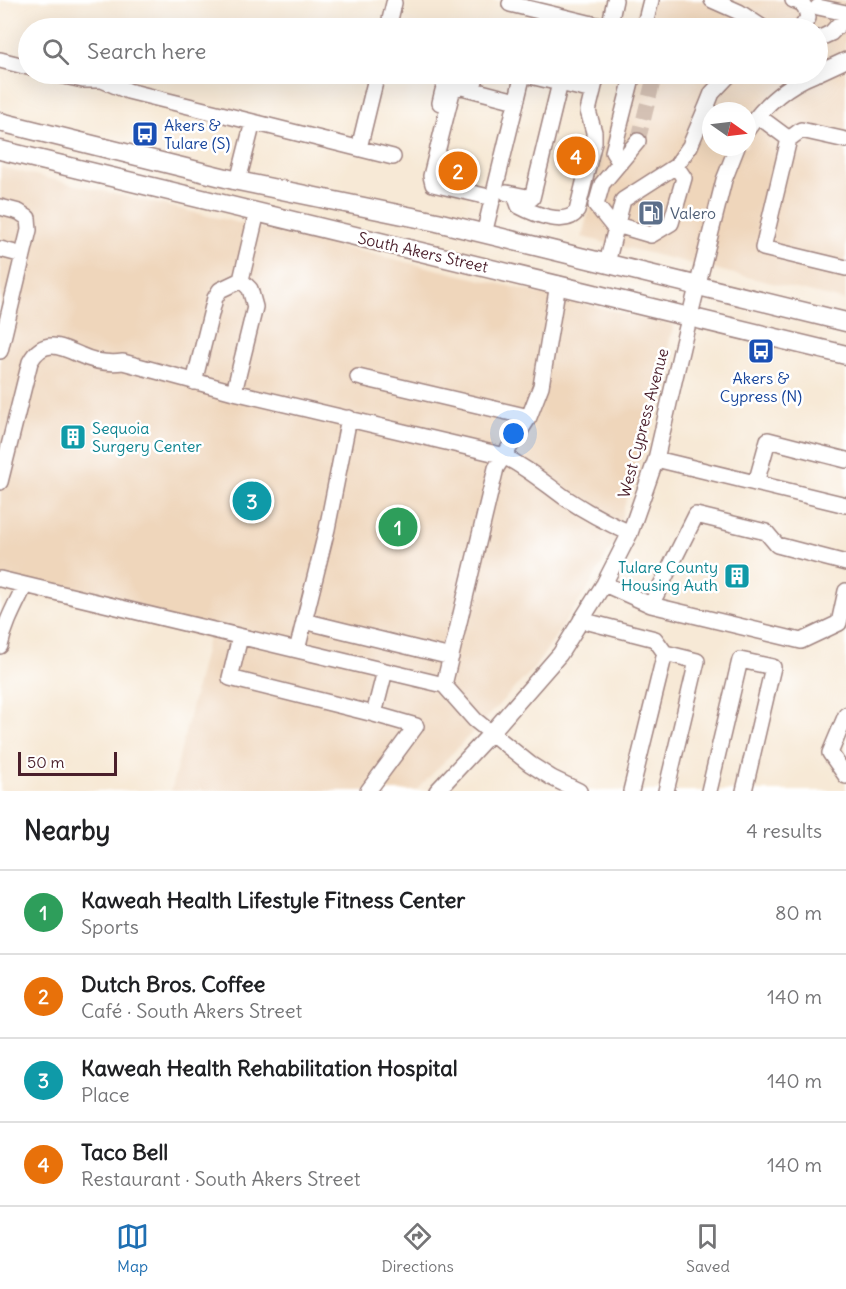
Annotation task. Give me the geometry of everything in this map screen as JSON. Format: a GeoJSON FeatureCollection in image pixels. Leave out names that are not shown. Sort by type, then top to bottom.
{"type":"FeatureCollection","features":[{"type":"Feature","properties":{"kind":"main road","name":"South Akers Street"},"geometry":{"type":"LineString","coordinates":[[0,122],[238,181],[484,234],[846,322]]}},
{"type":"Feature","properties":{"kind":"main road","name":"South Akers Street"},"geometry":{"type":"LineString","coordinates":[[0,150],[846,355]]}},
{"type":"Feature","properties":{"kind":"main road"},"geometry":{"type":"LineString","coordinates":[[38,159],[61,152],[216,189],[224,189],[238,181]]}},
{"type":"Feature","properties":{"kind":"street"},"geometry":{"type":"LineString","coordinates":[[611,18],[615,0]]}},
{"type":"Feature","properties":{"kind":"street"},"geometry":{"type":"LineString","coordinates":[[646,18],[651,0]]}},
{"type":"Feature","properties":{"kind":"street"},"geometry":{"type":"LineString","coordinates":[[712,0],[736,4],[752,18]]}},
{"type":"Feature","properties":{"kind":"street"},"geometry":{"type":"LineString","coordinates":[[793,0],[802,3],[807,9],[808,18]]}},
{"type":"Feature","properties":{"kind":"street"},"geometry":{"type":"LineString","coordinates":[[389,18],[390,1]]}},
{"type":"Feature","properties":{"kind":"street"},"geometry":{"type":"LineString","coordinates":[[813,18],[815,3],[846,15],[828,34]]}},
{"type":"Feature","properties":{"kind":"street"},"geometry":{"type":"LineString","coordinates":[[510,4],[568,18]]}},
{"type":"Feature","properties":{"kind":"street"},"geometry":{"type":"LineString","coordinates":[[0,60],[18,64]]}},
{"type":"Feature","properties":{"kind":"street"},"geometry":{"type":"LineString","coordinates":[[828,69],[844,65]]}},
{"type":"Feature","properties":{"kind":"street"},"geometry":{"type":"LineString","coordinates":[[111,84],[128,91],[393,157]]}},
{"type":"Feature","properties":{"kind":"street"},"geometry":{"type":"LineString","coordinates":[[359,148],[375,84]]}},
{"type":"Feature","properties":{"kind":"street"},"geometry":{"type":"LineString","coordinates":[[445,84],[423,174],[425,180],[434,184],[532,198],[560,84]]}},
{"type":"Feature","properties":{"kind":"street"},"geometry":{"type":"LineString","coordinates":[[479,84],[518,96]]}},
{"type":"Feature","properties":{"kind":"street"},"geometry":{"type":"LineString","coordinates":[[484,234],[521,84]]}},
{"type":"Feature","properties":{"kind":"street"},"geometry":{"type":"LineString","coordinates":[[564,84],[593,91]]}},
{"type":"Feature","properties":{"kind":"street"},"geometry":{"type":"LineString","coordinates":[[515,195],[519,206],[530,211],[563,219],[573,216],[577,211],[594,142],[594,132],[588,111],[595,84]]}},
{"type":"Feature","properties":{"kind":"street"},"geometry":{"type":"LineString","coordinates":[[620,163],[613,152],[630,84]]}},
{"type":"Feature","properties":{"kind":"street"},"geometry":{"type":"LineString","coordinates":[[710,102],[712,93],[721,84]]}},
{"type":"Feature","properties":{"kind":"street"},"geometry":{"type":"LineString","coordinates":[[756,119],[780,93],[794,84]]}},
{"type":"Feature","properties":{"kind":"street"},"geometry":{"type":"LineString","coordinates":[[758,116],[789,139]]}},
{"type":"Feature","properties":{"kind":"street"},"geometry":{"type":"LineString","coordinates":[[238,181],[253,122]]}},
{"type":"Feature","properties":{"kind":"street"},"geometry":{"type":"LineString","coordinates":[[607,263],[623,200],[676,166],[690,146],[702,122]]}},
{"type":"Feature","properties":{"kind":"street"},"geometry":{"type":"LineString","coordinates":[[846,140],[801,130],[789,139],[763,248],[846,268]]}},
{"type":"Feature","properties":{"kind":"street"},"geometry":{"type":"LineString","coordinates":[[616,227],[605,202],[609,187],[634,158],[638,141],[602,184],[597,205],[616,227],[651,235],[671,223],[684,178],[676,166]]}},
{"type":"Feature","properties":{"kind":"street","name":"West Cypress Avenue"},"geometry":{"type":"LineString","coordinates":[[437,791],[561,654],[604,584],[630,533],[656,459],[697,285],[724,180],[733,156]]}},
{"type":"Feature","properties":{"kind":"street"},"geometry":{"type":"LineString","coordinates":[[0,207],[19,212],[28,218],[29,230],[0,351]]}},
{"type":"Feature","properties":{"kind":"street"},"geometry":{"type":"LineString","coordinates":[[241,280],[257,212]]}},
{"type":"Feature","properties":{"kind":"street"},"geometry":{"type":"LineString","coordinates":[[0,249],[23,255]]}},
{"type":"Feature","properties":{"kind":"street"},"geometry":{"type":"LineString","coordinates":[[194,382],[215,298],[220,290],[241,280]]}},
{"type":"Feature","properties":{"kind":"street"},"geometry":{"type":"LineString","coordinates":[[234,392],[255,307],[250,290],[241,280]]}},
{"type":"Feature","properties":{"kind":"street"},"geometry":{"type":"LineString","coordinates":[[444,686],[496,468],[529,417],[541,386],[558,284]]}},
{"type":"Feature","properties":{"kind":"street"},"geometry":{"type":"LineString","coordinates":[[0,482],[30,362],[35,353],[42,348],[54,346],[70,349],[81,356],[111,363],[123,362],[234,392],[503,456],[524,466],[595,516],[630,533]]}},
{"type":"Feature","properties":{"kind":"street"},"geometry":{"type":"LineString","coordinates":[[358,377],[529,417]]}},
{"type":"Feature","properties":{"kind":"street"},"geometry":{"type":"LineString","coordinates":[[297,650],[327,529],[349,418]]}},
{"type":"Feature","properties":{"kind":"street"},"geometry":{"type":"LineString","coordinates":[[756,483],[768,440],[846,460]]}},
{"type":"Feature","properties":{"kind":"street"},"geometry":{"type":"LineString","coordinates":[[656,459],[846,505]]}},
{"type":"Feature","properties":{"kind":"street"},"geometry":{"type":"LineString","coordinates":[[651,605],[696,515],[766,532],[777,545],[846,562]]}},
{"type":"Feature","properties":{"kind":"street"},"geometry":{"type":"LineString","coordinates":[[0,579],[444,686],[475,720],[537,769],[579,791]]}},
{"type":"Feature","properties":{"kind":"street"},"geometry":{"type":"LineString","coordinates":[[604,584],[651,605],[801,641],[839,623],[846,591]]}},
{"type":"Feature","properties":{"kind":"street"},"geometry":{"type":"LineString","coordinates":[[0,646],[9,617],[25,585]]}},
{"type":"Feature","properties":{"kind":"street"},"geometry":{"type":"LineString","coordinates":[[581,620],[656,639],[664,653],[631,791]]}},
{"type":"Feature","properties":{"kind":"street"},"geometry":{"type":"LineString","coordinates":[[304,621],[451,657]]}},
{"type":"Feature","properties":{"kind":"street"},"geometry":{"type":"LineString","coordinates":[[240,637],[230,678],[416,726],[368,791]]}},
{"type":"Feature","properties":{"kind":"street"},"geometry":{"type":"LineString","coordinates":[[664,653],[697,661],[666,791]]}},
{"type":"Feature","properties":{"kind":"street"},"geometry":{"type":"LineString","coordinates":[[709,791],[740,660],[773,668],[744,791]]}},
{"type":"Feature","properties":{"kind":"street"},"geometry":{"type":"LineString","coordinates":[[374,714],[385,671]]}},
{"type":"Feature","properties":{"kind":"street"},"geometry":{"type":"LineString","coordinates":[[830,753],[846,715]]}},
{"type":"Feature","properties":{"kind":"street"},"geometry":{"type":"LineString","coordinates":[[830,753],[846,762]]}},
{"type":"Feature","properties":{"kind":"street"},"geometry":{"type":"LineString","coordinates":[[830,753],[846,776]]}},
{"type":"Feature","properties":{"kind":"shaded area"},"geometry":{"type":"Polygon","coordinates":[[[640,0],[846,0],[846,301],[582,237],[620,84],[828,84],[828,18],[636,18],[640,0]]]}},
{"type":"Feature","properties":{"kind":"shaded area"},"geometry":{"type":"Polygon","coordinates":[[[0,167],[674,325],[615,541],[588,588],[535,667],[416,791],[171,791],[208,638],[0,586],[0,167]]]}},
{"type":"Feature","properties":{"kind":"tunnel"},"geometry":{"type":"LineString","coordinates":[[638,141],[652,84]]}},
{"type":"Feature","properties":{"kind":"place","name":"Akers & Tulare (S)"},"geometry":{"type":"Point","coordinates":[145,134]}},
{"type":"Feature","properties":{"kind":"place","name":"Taco Bell"},"geometry":{"type":"Point","coordinates":[576,156]}},
{"type":"Feature","properties":{"kind":"place","name":"Dutch Bros. Coffee"},"geometry":{"type":"Point","coordinates":[458,171]}},
{"type":"Feature","properties":{"kind":"place","name":"Valero"},"geometry":{"type":"Point","coordinates":[651,213]}},
{"type":"Feature","properties":{"kind":"place","name":"Akers & Cypress (N)"},"geometry":{"type":"Point","coordinates":[761,351]}},
{"type":"Feature","properties":{"kind":"place","name":"Sequoia Surgery Center"},"geometry":{"type":"Point","coordinates":[73,437]}},
{"type":"Feature","properties":{"kind":"place","name":"Kaweah Health Rehabilitation Hospital"},"geometry":{"type":"Point","coordinates":[252,501]}},
{"type":"Feature","properties":{"kind":"place","name":"Kaweah Health Lifestyle Fitness Center"},"geometry":{"type":"Point","coordinates":[398,527]}},
{"type":"Feature","properties":{"kind":"place","name":"Tulare County Housing Auth"},"geometry":{"type":"Point","coordinates":[737,576]}}]}
